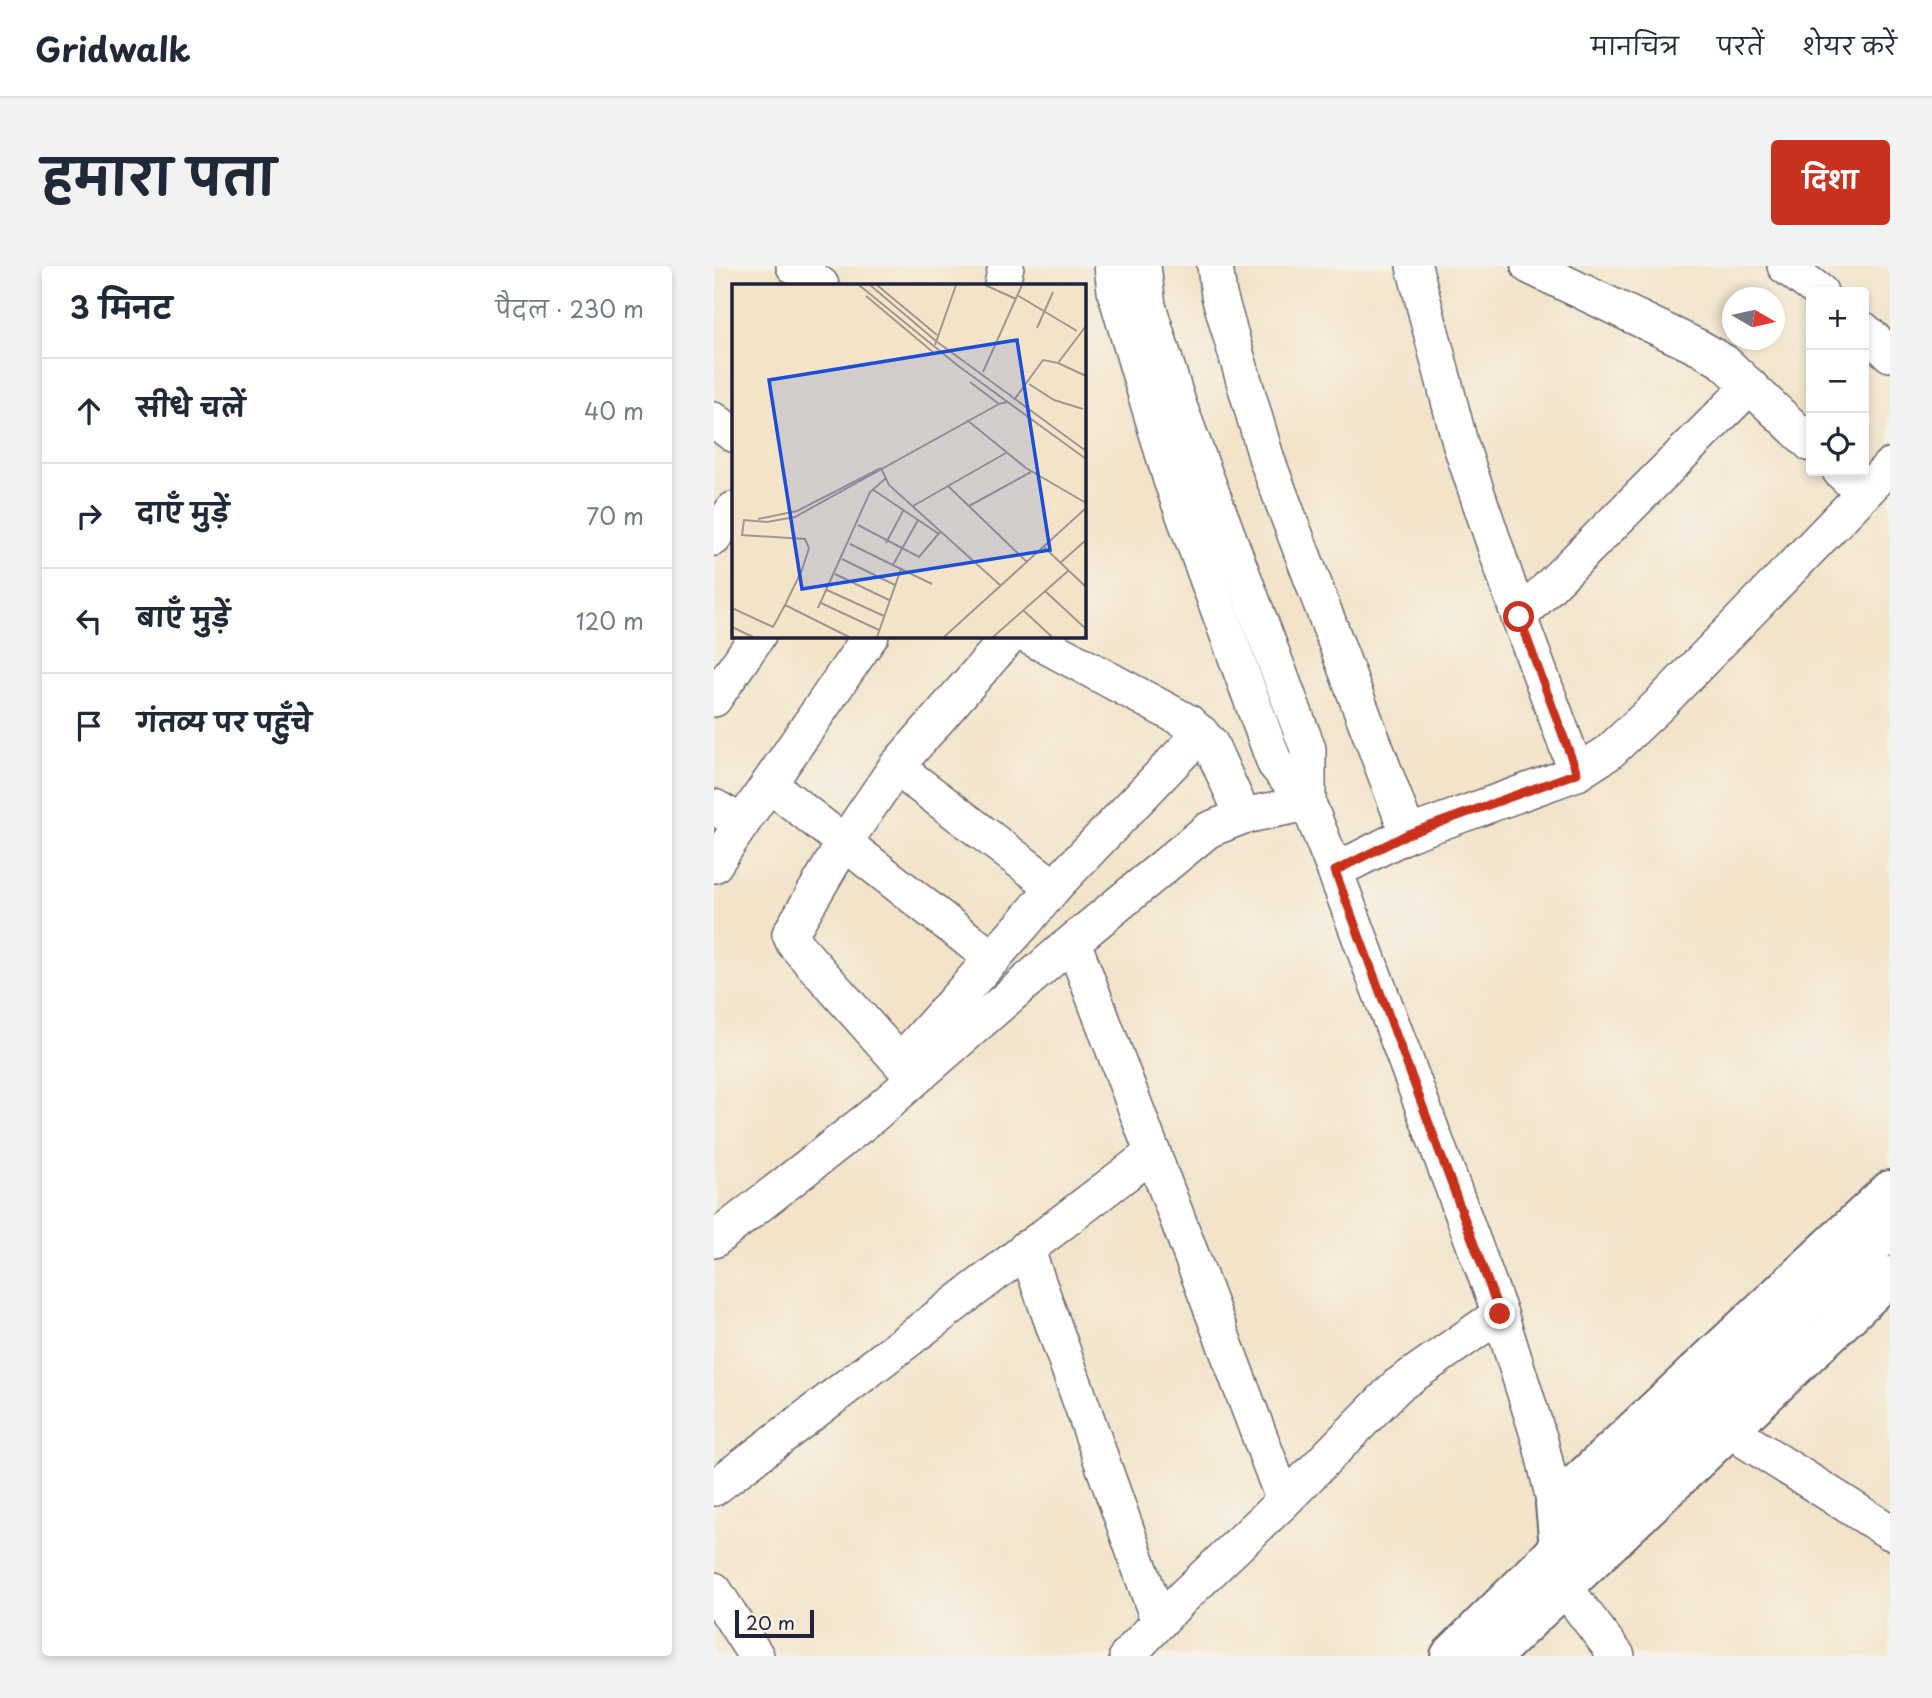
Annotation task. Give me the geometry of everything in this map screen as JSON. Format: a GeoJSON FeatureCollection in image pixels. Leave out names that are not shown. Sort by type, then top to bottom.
{"type":"FeatureCollection","features":[{"type":"Feature","properties":{"kind":"main road"},"geometry":{"type":"LineString","coordinates":[[1568,1562],[1555,1504],[1890,1190]]}},
{"type":"Feature","properties":{"kind":"main road"},"geometry":{"type":"LineString","coordinates":[[1492,1656],[1568,1562],[1805,1305],[1890,1230]]}},
{"type":"Feature","properties":{"kind":"main road"},"geometry":{"type":"LineString","coordinates":[[1450,1656],[1568,1562],[1890,1276]]}},
{"type":"Feature","properties":{"kind":"main road"},"geometry":{"type":"LineString","coordinates":[[1568,1562],[1644,1548],[1746,1441],[1890,1308]]}},
{"type":"Feature","properties":{"kind":"street"},"geometry":{"type":"LineString","coordinates":[[794,266],[820,284]]}},
{"type":"Feature","properties":{"kind":"street"},"geometry":{"type":"LineString","coordinates":[[1002,284],[1006,266]]}},
{"type":"Feature","properties":{"kind":"street"},"geometry":{"type":"LineString","coordinates":[[1112,266],[1115,291],[1171,480],[1275,764],[1308,803],[1335,871],[1500,1314],[1540,1441],[1555,1504]]}},
{"type":"Feature","properties":{"kind":"street"},"geometry":{"type":"LineString","coordinates":[[1143,266],[1148,306],[1179,406],[1308,749],[1308,803]]}},
{"type":"Feature","properties":{"kind":"street"},"geometry":{"type":"LineString","coordinates":[[1215,266],[1219,295],[1268,460],[1408,834]]}},
{"type":"Feature","properties":{"kind":"street"},"geometry":{"type":"LineString","coordinates":[[1414,266],[1460,443],[1519,617],[1577,773]]}},
{"type":"Feature","properties":{"kind":"street"},"geometry":{"type":"LineString","coordinates":[[1529,266],[1724,362],[1806,439]]}},
{"type":"Feature","properties":{"kind":"street"},"geometry":{"type":"LineString","coordinates":[[1785,266],[1813,287]]}},
{"type":"Feature","properties":{"kind":"street"},"geometry":{"type":"LineString","coordinates":[[1869,335],[1890,354]]}},
{"type":"Feature","properties":{"kind":"street"},"geometry":{"type":"LineString","coordinates":[[1519,617],[1750,386]]}},
{"type":"Feature","properties":{"kind":"street"},"geometry":{"type":"LineString","coordinates":[[714,420],[732,433]]}},
{"type":"Feature","properties":{"kind":"street"},"geometry":{"type":"LineString","coordinates":[[1335,871],[1408,834],[1577,773],[1608,753],[1658,706],[1852,482],[1890,466]]}},
{"type":"Feature","properties":{"kind":"street"},"geometry":{"type":"LineString","coordinates":[[714,538],[732,511]]}},
{"type":"Feature","properties":{"kind":"street"},"geometry":{"type":"LineString","coordinates":[[714,699],[757,637]]}},
{"type":"Feature","properties":{"kind":"street"},"geometry":{"type":"LineString","coordinates":[[714,865],[728,815],[769,784],[870,637]]}},
{"type":"Feature","properties":{"kind":"street"},"geometry":{"type":"LineString","coordinates":[[907,1070],[790,938],[793,928],[844,843],[896,767],[1009,637]]}},
{"type":"Feature","properties":{"kind":"street"},"geometry":{"type":"LineString","coordinates":[[1031,637],[1188,722],[1209,743],[1243,816]]}},
{"type":"Feature","properties":{"kind":"street"},"geometry":{"type":"LineString","coordinates":[[714,1240],[871,1117],[993,959],[1054,887],[1201,733]]}},
{"type":"Feature","properties":{"kind":"street"},"geometry":{"type":"LineString","coordinates":[[896,767],[1054,887]]}},
{"type":"Feature","properties":{"kind":"street"},"geometry":{"type":"LineString","coordinates":[[769,784],[993,959]]}},
{"type":"Feature","properties":{"kind":"street"},"geometry":{"type":"LineString","coordinates":[[907,1070],[1073,942],[1208,830],[1243,816],[1308,803]]}},
{"type":"Feature","properties":{"kind":"street"},"geometry":{"type":"LineString","coordinates":[[1073,942],[1284,1501]]}},
{"type":"Feature","properties":{"kind":"street"},"geometry":{"type":"LineString","coordinates":[[714,1488],[1153,1153]]}},
{"type":"Feature","properties":{"kind":"street"},"geometry":{"type":"LineString","coordinates":[[1026,1248],[1159,1622]]}},
{"type":"Feature","properties":{"kind":"street"},"geometry":{"type":"LineString","coordinates":[[1127,1656],[1396,1386],[1500,1314]]}},
{"type":"Feature","properties":{"kind":"street"},"geometry":{"type":"LineString","coordinates":[[1746,1441],[1890,1532]]}},
{"type":"Feature","properties":{"kind":"street"},"geometry":{"type":"LineString","coordinates":[[1568,1562],[1617,1656]]}},
{"type":"Feature","properties":{"kind":"street"},"geometry":{"type":"LineString","coordinates":[[714,1590],[725,1634],[756,1656]]}},
{"type":"Feature","properties":{"kind":"route"},"geometry":{"type":"LineString","coordinates":[[1500,1314],[1335,871],[1408,834],[1577,773],[1519,617]]}}]}
